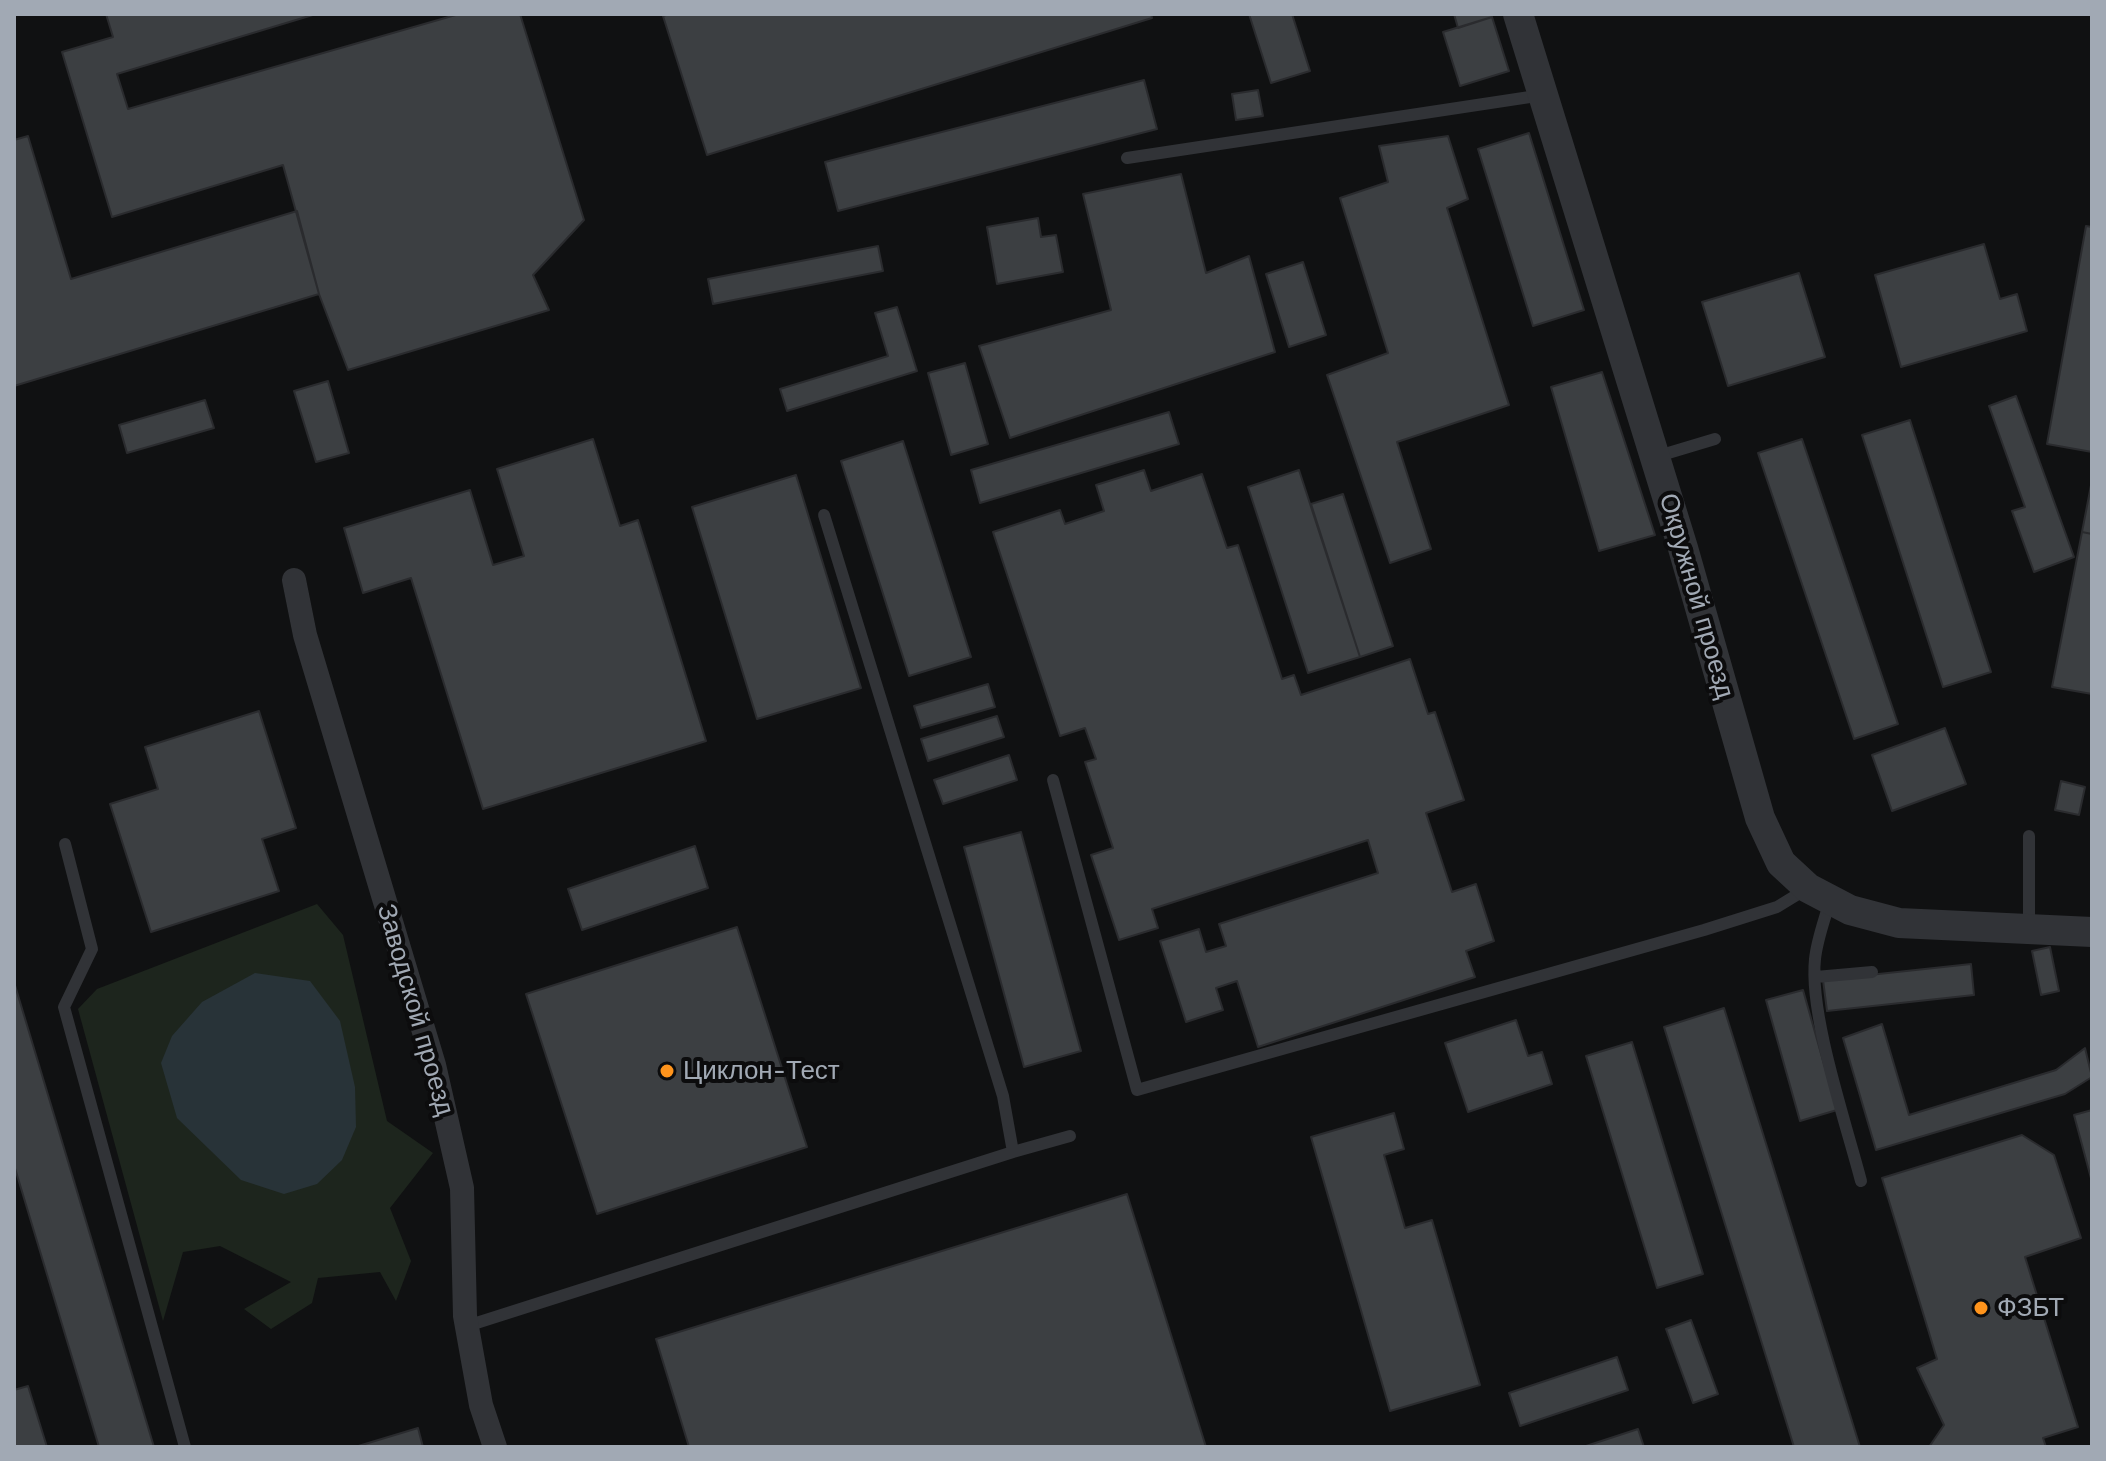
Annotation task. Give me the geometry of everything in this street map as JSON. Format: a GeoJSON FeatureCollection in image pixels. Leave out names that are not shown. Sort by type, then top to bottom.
{"type":"FeatureCollection","features":[{"type":"Feature","properties":{"kind":"street","name":"Окружной проезд"},"geometry":{"type":"LineString","coordinates":[[1518,14],[1655,457],[1760,818],[1781,863],[1819,894],[1850,910],[1899,923],[2092,932]]}},
{"type":"Feature","properties":{"kind":"street","name":"Заводской проезд"},"geometry":{"type":"LineString","coordinates":[[294,580],[305,635],[438,1081],[462,1188],[467,1326],[481,1405],[495,1447]]}},
{"type":"Feature","properties":{"kind":"lane"},"geometry":{"type":"LineString","coordinates":[[1127,158],[1543,95]]}},
{"type":"Feature","properties":{"kind":"lane"},"geometry":{"type":"LineString","coordinates":[[1655,457],[1715,439]]}},
{"type":"Feature","properties":{"kind":"lane"},"geometry":{"type":"LineString","coordinates":[[824,515],[1003,1096],[1013,1152]]}},
{"type":"Feature","properties":{"kind":"lane"},"geometry":{"type":"LineString","coordinates":[[1053,780],[1137,1090],[1704,930],[1819,894],[1816,977],[1823,1032],[1861,1181]]}},
{"type":"Feature","properties":{"kind":"lane"},"geometry":{"type":"LineString","coordinates":[[2029,836],[2029,929]]}},
{"type":"Feature","properties":{"kind":"lane"},"geometry":{"type":"LineString","coordinates":[[65,844],[92,949],[64,1007],[185,1447]]}},
{"type":"Feature","properties":{"kind":"lane"},"geometry":{"type":"LineString","coordinates":[[1816,977],[1872,972]]}},
{"type":"Feature","properties":{"kind":"lane"},"geometry":{"type":"LineString","coordinates":[[467,1326],[1070,1136]]}},
{"type":"Feature","properties":{"kind":"shaded area"},"geometry":{"type":"Polygon","coordinates":[[[317,904],[343,935],[387,1121],[433,1153],[390,1208],[411,1261],[396,1301],[380,1272],[318,1278],[312,1303],[271,1329],[244,1309],[291,1282],[220,1246],[183,1252],[163,1321],[78,1009],[97,989],[317,904]]]}},
{"type":"Feature","properties":{"kind":"shaded area"},"geometry":{"type":"Polygon","coordinates":[[[255,973],[310,981],[340,1021],[355,1087],[356,1127],[342,1160],[317,1184],[284,1194],[241,1180],[177,1118],[161,1063],[172,1036],[202,1002],[255,973]]]}},
{"type":"Feature","properties":{"kind":"building"},"geometry":{"type":"Polygon","coordinates":[[[106,14],[316,14],[117,74],[128,109],[459,14],[520,14],[584,220],[533,275],[549,310],[348,370],[319,294],[283,165],[112,217],[62,52],[113,37],[106,14]]]}},
{"type":"Feature","properties":{"kind":"building"},"geometry":{"type":"Polygon","coordinates":[[[1151,14],[1152,18],[707,155],[663,16],[1151,14]]]}},
{"type":"Feature","properties":{"kind":"building"},"geometry":{"type":"Polygon","coordinates":[[[1249,14],[1292,14],[1310,71],[1271,83],[1249,14]]]}},
{"type":"Feature","properties":{"kind":"building"},"geometry":{"type":"Polygon","coordinates":[[[1454,14],[1491,14],[1492,17],[1458,28],[1454,14]]]}},
{"type":"Feature","properties":{"kind":"building"},"geometry":{"type":"Polygon","coordinates":[[[1492,17],[1509,71],[1460,86],[1443,32],[1492,17]]]}},
{"type":"Feature","properties":{"kind":"building"},"geometry":{"type":"Polygon","coordinates":[[[1144,80],[1157,129],[838,211],[825,162],[1144,80]]]}},
{"type":"Feature","properties":{"kind":"building"},"geometry":{"type":"Polygon","coordinates":[[[1258,90],[1263,116],[1236,120],[1232,94],[1258,90]]]}},
{"type":"Feature","properties":{"kind":"building"},"geometry":{"type":"Polygon","coordinates":[[[1529,133],[1584,310],[1533,326],[1478,149],[1529,133]]]}},
{"type":"Feature","properties":{"kind":"building"},"geometry":{"type":"Polygon","coordinates":[[[28,136],[71,279],[297,211],[319,294],[14,386],[14,140],[28,136]]]}},
{"type":"Feature","properties":{"kind":"building"},"geometry":{"type":"Polygon","coordinates":[[[1448,136],[1468,199],[1447,208],[1509,405],[1397,442],[1431,549],[1390,563],[1327,375],[1388,353],[1340,198],[1388,182],[1379,146],[1448,136]]]}},
{"type":"Feature","properties":{"kind":"building"},"geometry":{"type":"Polygon","coordinates":[[[1181,174],[1206,273],[1249,256],[1275,352],[1010,438],[979,346],[1111,310],[1083,194],[1181,174]]]}},
{"type":"Feature","properties":{"kind":"building"},"geometry":{"type":"Polygon","coordinates":[[[1038,218],[1041,237],[1056,235],[1063,272],[997,284],[987,227],[1038,218]]]}},
{"type":"Feature","properties":{"kind":"building"},"geometry":{"type":"Polygon","coordinates":[[[2086,226],[2092,227],[2092,452],[2047,444],[2086,226]]]}},
{"type":"Feature","properties":{"kind":"building"},"geometry":{"type":"Polygon","coordinates":[[[1984,244],[2000,299],[2017,294],[2027,331],[1901,367],[1875,275],[1984,244]]]}},
{"type":"Feature","properties":{"kind":"building"},"geometry":{"type":"Polygon","coordinates":[[[878,246],[883,271],[713,304],[708,279],[878,246]]]}},
{"type":"Feature","properties":{"kind":"building"},"geometry":{"type":"Polygon","coordinates":[[[1303,262],[1326,335],[1289,347],[1266,274],[1303,262]]]}},
{"type":"Feature","properties":{"kind":"building"},"geometry":{"type":"Polygon","coordinates":[[[1799,273],[1825,357],[1728,386],[1702,302],[1799,273]]]}},
{"type":"Feature","properties":{"kind":"building"},"geometry":{"type":"Polygon","coordinates":[[[897,307],[917,371],[787,411],[780,389],[888,356],[875,313],[897,307]]]}},
{"type":"Feature","properties":{"kind":"building"},"geometry":{"type":"Polygon","coordinates":[[[965,363],[988,444],[951,455],[928,373],[965,363]]]}},
{"type":"Feature","properties":{"kind":"building"},"geometry":{"type":"Polygon","coordinates":[[[1602,372],[1655,535],[1599,551],[1551,387],[1602,372]]]}},
{"type":"Feature","properties":{"kind":"building"},"geometry":{"type":"Polygon","coordinates":[[[328,381],[349,453],[316,462],[294,391],[328,381]]]}},
{"type":"Feature","properties":{"kind":"building"},"geometry":{"type":"Polygon","coordinates":[[[2016,396],[2074,557],[2034,572],[2012,511],[2025,507],[1989,406],[2016,396]]]}},
{"type":"Feature","properties":{"kind":"building"},"geometry":{"type":"Polygon","coordinates":[[[205,400],[214,428],[127,453],[119,425],[205,400]]]}},
{"type":"Feature","properties":{"kind":"building"},"geometry":{"type":"Polygon","coordinates":[[[1169,412],[1179,444],[980,503],[971,470],[1169,412]]]}},
{"type":"Feature","properties":{"kind":"building"},"geometry":{"type":"Polygon","coordinates":[[[1910,420],[1991,672],[1943,687],[1862,435],[1910,420]]]}},
{"type":"Feature","properties":{"kind":"building"},"geometry":{"type":"Polygon","coordinates":[[[593,439],[620,526],[638,520],[706,741],[483,809],[411,578],[363,593],[344,528],[470,490],[493,565],[524,556],[497,469],[593,439]]]}},
{"type":"Feature","properties":{"kind":"building"},"geometry":{"type":"Polygon","coordinates":[[[1802,439],[1898,724],[1854,739],[1758,453],[1802,439]]]}},
{"type":"Feature","properties":{"kind":"building"},"geometry":{"type":"Polygon","coordinates":[[[903,441],[971,657],[909,676],[841,461],[903,441]]]}},
{"type":"Feature","properties":{"kind":"building"},"geometry":{"type":"Polygon","coordinates":[[[1144,470],[1151,491],[1202,474],[1227,548],[1238,545],[1282,679],[1294,675],[1301,695],[1410,659],[1428,714],[1435,712],[1464,800],[1426,813],[1452,892],[1476,884],[1494,941],[1466,951],[1475,977],[1258,1047],[1237,981],[1216,988],[1223,1010],[1186,1022],[1160,941],[1199,929],[1206,952],[1226,946],[1219,924],[1378,873],[1368,840],[1152,909],[1158,928],[1119,940],[1091,855],[1113,848],[1085,762],[1096,759],[1085,728],[1060,736],[993,532],[1060,510],[1065,524],[1104,511],[1096,485],[1144,470]]]}},
{"type":"Feature","properties":{"kind":"building"},"geometry":{"type":"Polygon","coordinates":[[[1299,470],[1360,657],[1308,673],[1248,487],[1299,470]]]}},
{"type":"Feature","properties":{"kind":"building"},"geometry":{"type":"Polygon","coordinates":[[[796,475],[861,688],[757,719],[692,507],[796,475]]]}},
{"type":"Feature","properties":{"kind":"building"},"geometry":{"type":"Polygon","coordinates":[[[2092,480],[2092,534],[2082,532],[2092,480]]]}},
{"type":"Feature","properties":{"kind":"building"},"geometry":{"type":"Polygon","coordinates":[[[1343,494],[1393,646],[1360,657],[1311,504],[1343,494]]]}},
{"type":"Feature","properties":{"kind":"building"},"geometry":{"type":"Polygon","coordinates":[[[2082,532],[2092,534],[2092,694],[2052,687],[2082,532]]]}},
{"type":"Feature","properties":{"kind":"building"},"geometry":{"type":"Polygon","coordinates":[[[988,684],[995,707],[921,728],[914,706],[988,684]]]}},
{"type":"Feature","properties":{"kind":"building"},"geometry":{"type":"Polygon","coordinates":[[[259,711],[296,828],[262,839],[279,891],[151,932],[110,804],[158,789],[145,747],[259,711]]]}},
{"type":"Feature","properties":{"kind":"building"},"geometry":{"type":"Polygon","coordinates":[[[997,716],[1004,737],[928,761],[921,739],[997,716]]]}},
{"type":"Feature","properties":{"kind":"building"},"geometry":{"type":"Polygon","coordinates":[[[1945,728],[1966,784],[1892,811],[1872,755],[1945,728]]]}},
{"type":"Feature","properties":{"kind":"building"},"geometry":{"type":"Polygon","coordinates":[[[1009,755],[1017,780],[943,804],[934,780],[1009,755]]]}},
{"type":"Feature","properties":{"kind":"building"},"geometry":{"type":"Polygon","coordinates":[[[2061,781],[2085,787],[2079,815],[2055,810],[2061,781]]]}},
{"type":"Feature","properties":{"kind":"building"},"geometry":{"type":"Polygon","coordinates":[[[1021,832],[1081,1051],[1024,1067],[964,847],[1021,832]]]}},
{"type":"Feature","properties":{"kind":"building"},"geometry":{"type":"Polygon","coordinates":[[[695,846],[708,888],[582,930],[568,889],[695,846]]]}},
{"type":"Feature","properties":{"kind":"building","name":"Циклон-Тест"},"geometry":{"type":"Polygon","coordinates":[[[737,927],[807,1147],[597,1214],[526,994],[737,927]]]}},
{"type":"Feature","properties":{"kind":"building"},"geometry":{"type":"Polygon","coordinates":[[[2050,947],[2059,991],[2041,995],[2032,951],[2050,947]]]}},
{"type":"Feature","properties":{"kind":"building"},"geometry":{"type":"Polygon","coordinates":[[[1971,964],[1974,995],[1827,1011],[1823,980],[1971,964]]]}},
{"type":"Feature","properties":{"kind":"building"},"geometry":{"type":"Polygon","coordinates":[[[14,982],[154,1447],[99,1447],[14,1165],[14,982]]]}},
{"type":"Feature","properties":{"kind":"building"},"geometry":{"type":"Polygon","coordinates":[[[1803,990],[1837,1110],[1800,1121],[1766,1000],[1803,990]]]}},
{"type":"Feature","properties":{"kind":"building"},"geometry":{"type":"Polygon","coordinates":[[[1724,1008],[1860,1447],[1794,1447],[1664,1027],[1724,1008]]]}},
{"type":"Feature","properties":{"kind":"building"},"geometry":{"type":"Polygon","coordinates":[[[1516,1020],[1528,1056],[1542,1052],[1552,1084],[1468,1112],[1445,1043],[1516,1020]]]}},
{"type":"Feature","properties":{"kind":"building"},"geometry":{"type":"Polygon","coordinates":[[[1882,1024],[1909,1115],[2056,1070],[2085,1048],[2092,1077],[2065,1094],[1876,1150],[1843,1038],[1882,1024]]]}},
{"type":"Feature","properties":{"kind":"building"},"geometry":{"type":"Polygon","coordinates":[[[1632,1042],[1703,1274],[1657,1288],[1586,1056],[1632,1042]]]}},
{"type":"Feature","properties":{"kind":"building"},"geometry":{"type":"Polygon","coordinates":[[[2092,1110],[2092,1182],[2074,1115],[2092,1110]]]}},
{"type":"Feature","properties":{"kind":"building"},"geometry":{"type":"Polygon","coordinates":[[[1394,1113],[1404,1149],[1384,1155],[1405,1228],[1432,1220],[1480,1385],[1390,1411],[1311,1137],[1394,1113]]]}},
{"type":"Feature","properties":{"kind":"building","name":"ФЗБТ"},"geometry":{"type":"Polygon","coordinates":[[[2022,1135],[2054,1155],[2081,1238],[2025,1257],[2078,1427],[2043,1438],[2046,1447],[1929,1447],[1944,1425],[1917,1368],[1937,1359],[1882,1178],[2022,1135]]]}},
{"type":"Feature","properties":{"kind":"building"},"geometry":{"type":"Polygon","coordinates":[[[1127,1194],[1206,1447],[689,1447],[656,1339],[1127,1194]]]}},
{"type":"Feature","properties":{"kind":"building"},"geometry":{"type":"Polygon","coordinates":[[[1691,1320],[1718,1394],[1693,1403],[1666,1329],[1691,1320]]]}},
{"type":"Feature","properties":{"kind":"building"},"geometry":{"type":"Polygon","coordinates":[[[1617,1357],[1628,1390],[1520,1426],[1509,1393],[1617,1357]]]}},
{"type":"Feature","properties":{"kind":"building"},"geometry":{"type":"Polygon","coordinates":[[[28,1386],[47,1447],[14,1447],[14,1390],[28,1386]]]}},
{"type":"Feature","properties":{"kind":"building"},"geometry":{"type":"Polygon","coordinates":[[[418,1428],[423,1447],[355,1447],[418,1428]]]}},
{"type":"Feature","properties":{"kind":"building"},"geometry":{"type":"Polygon","coordinates":[[[1638,1429],[1644,1447],[1583,1447],[1638,1429]]]}},
{"type":"Feature","properties":{"kind":"place","name":"Циклон-Тест"},"geometry":{"type":"Point","coordinates":[667,1071]}},
{"type":"Feature","properties":{"kind":"place","name":"ФЗБТ"},"geometry":{"type":"Point","coordinates":[1981,1308]}}]}
